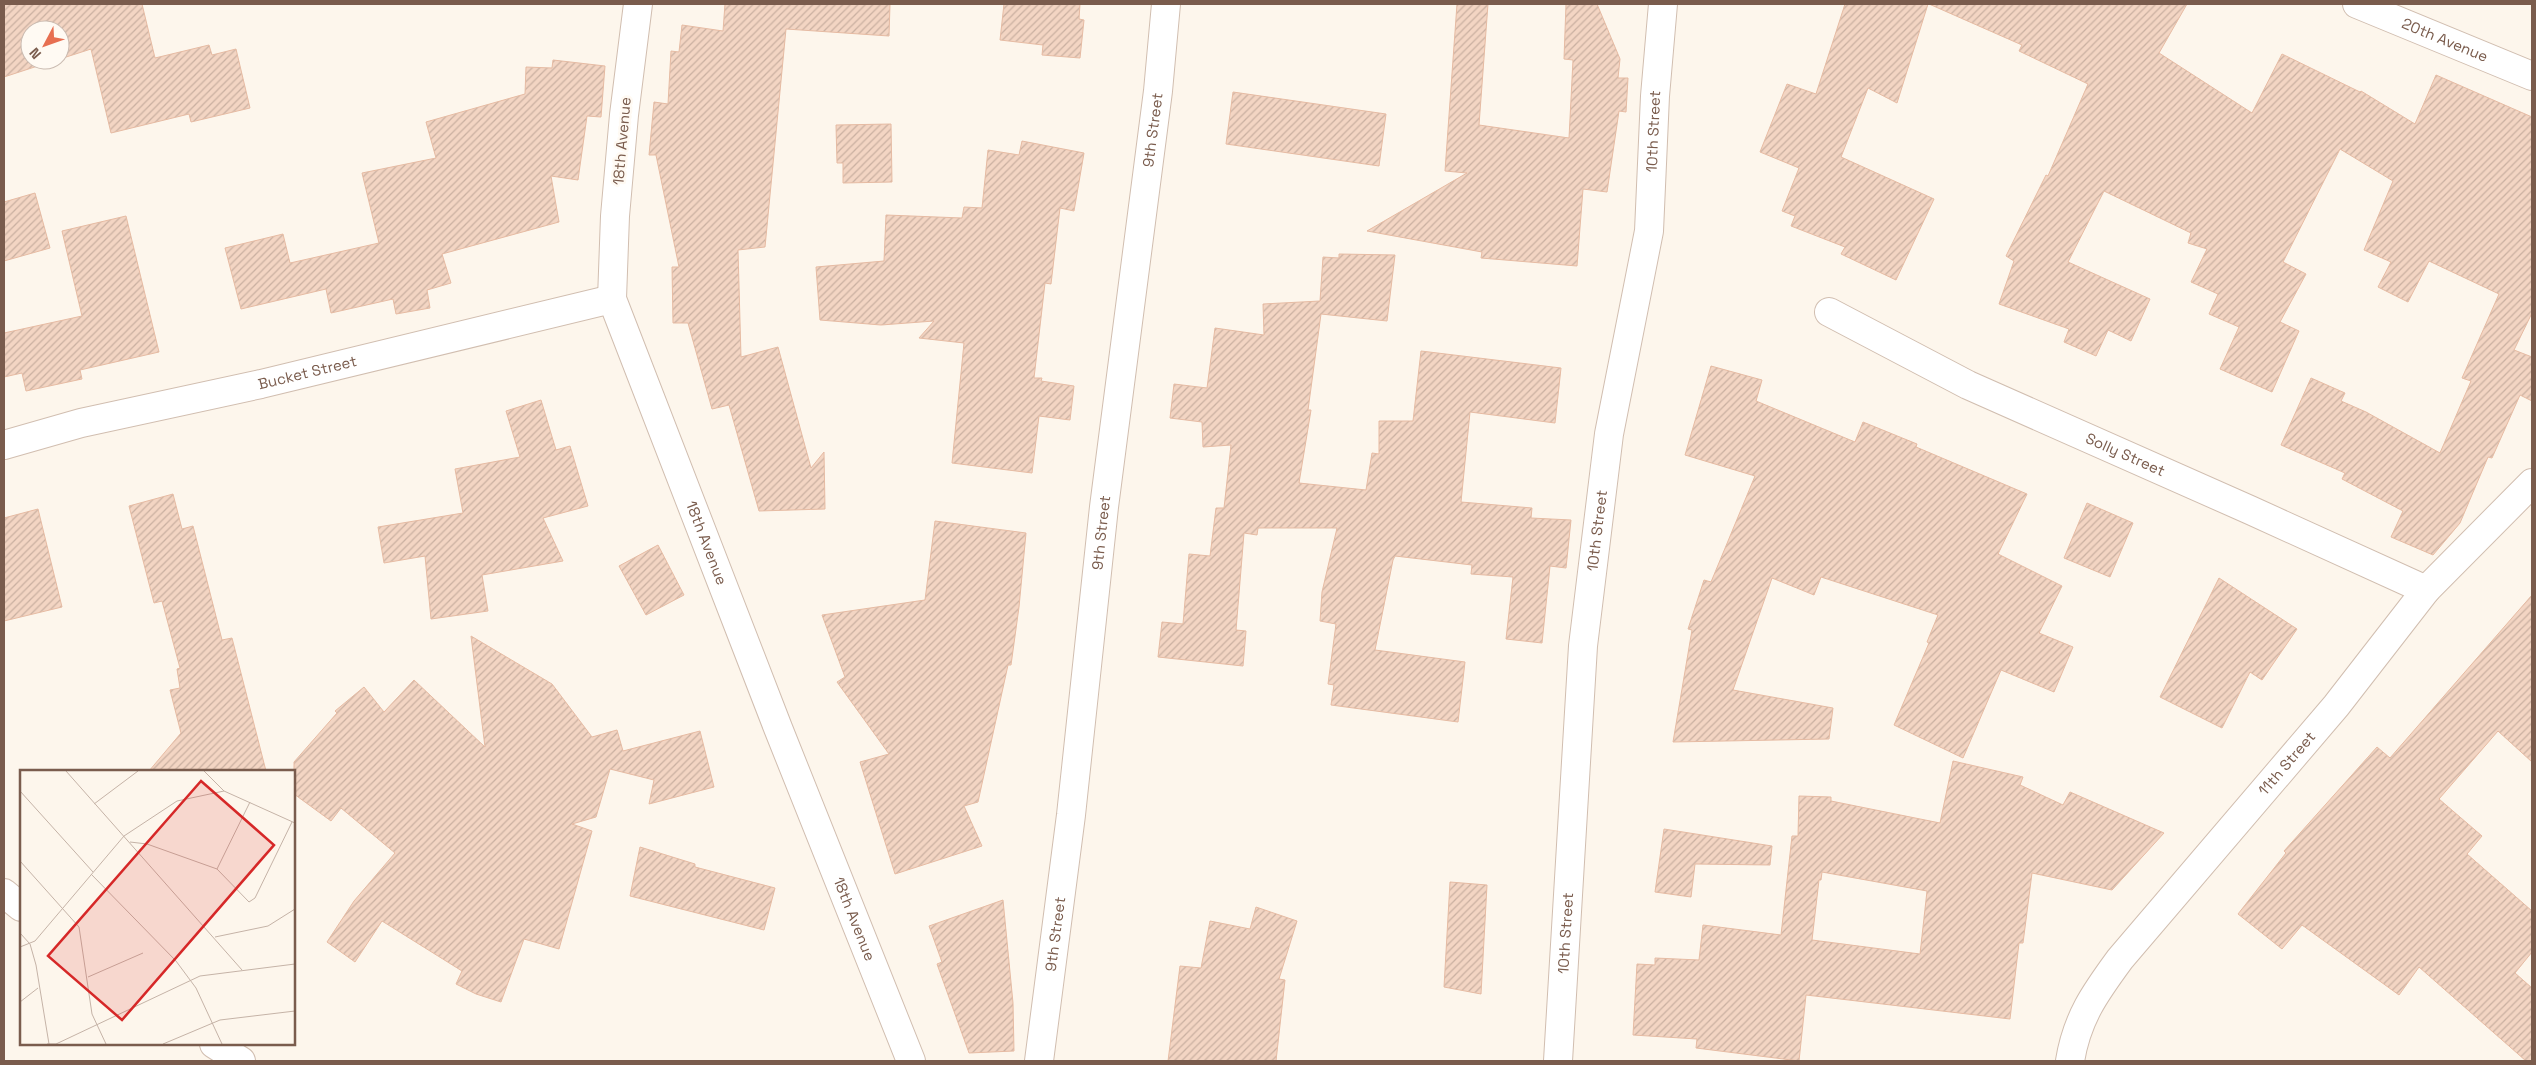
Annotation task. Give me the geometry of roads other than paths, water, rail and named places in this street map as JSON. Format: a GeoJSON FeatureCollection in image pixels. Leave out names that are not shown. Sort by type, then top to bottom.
{"type":"FeatureCollection","features":[{"type":"Feature","properties":{"kind":"street","name":"18th Avenue"},"geometry":{"type":"LineString","coordinates":[[638,4],[622,133],[615,216],[612,299],[778,728],[911,1061]]}},
{"type":"Feature","properties":{"kind":"street","name":"9th Street"},"geometry":{"type":"LineString","coordinates":[[1039,1061],[1071,815],[1104,507],[1158,91],[1166,4]]}},
{"type":"Feature","properties":{"kind":"street","name":"10th Street"},"geometry":{"type":"LineString","coordinates":[[1558,1061],[1583,646],[1609,434],[1649,231],[1655,96],[1663,4]]}},
{"type":"Feature","properties":{"kind":"street","name":"20th Avenue"},"geometry":{"type":"LineString","coordinates":[[2357,4],[2532,76]]}},
{"type":"Feature","properties":{"kind":"street","name":"Bucket Street"},"geometry":{"type":"LineString","coordinates":[[4,446],[81,423],[261,384],[612,299]]}},
{"type":"Feature","properties":{"kind":"street","name":"Solly Street"},"geometry":{"type":"LineString","coordinates":[[1829,312],[1968,385],[2426,590]]}},
{"type":"Feature","properties":{"kind":"street","name":"11th Street"},"geometry":{"type":"LineString","coordinates":[[2070,1061],[2081,1019],[2097,991],[2120,959],[2336,706],[2426,590],[2532,483]]}},
{"type":"Feature","properties":{"kind":"street"},"geometry":{"type":"LineString","coordinates":[[4,893],[20,906]]}},
{"type":"Feature","properties":{"kind":"street"},"geometry":{"type":"LineString","coordinates":[[216,1045],[241,1061]]}}]}
